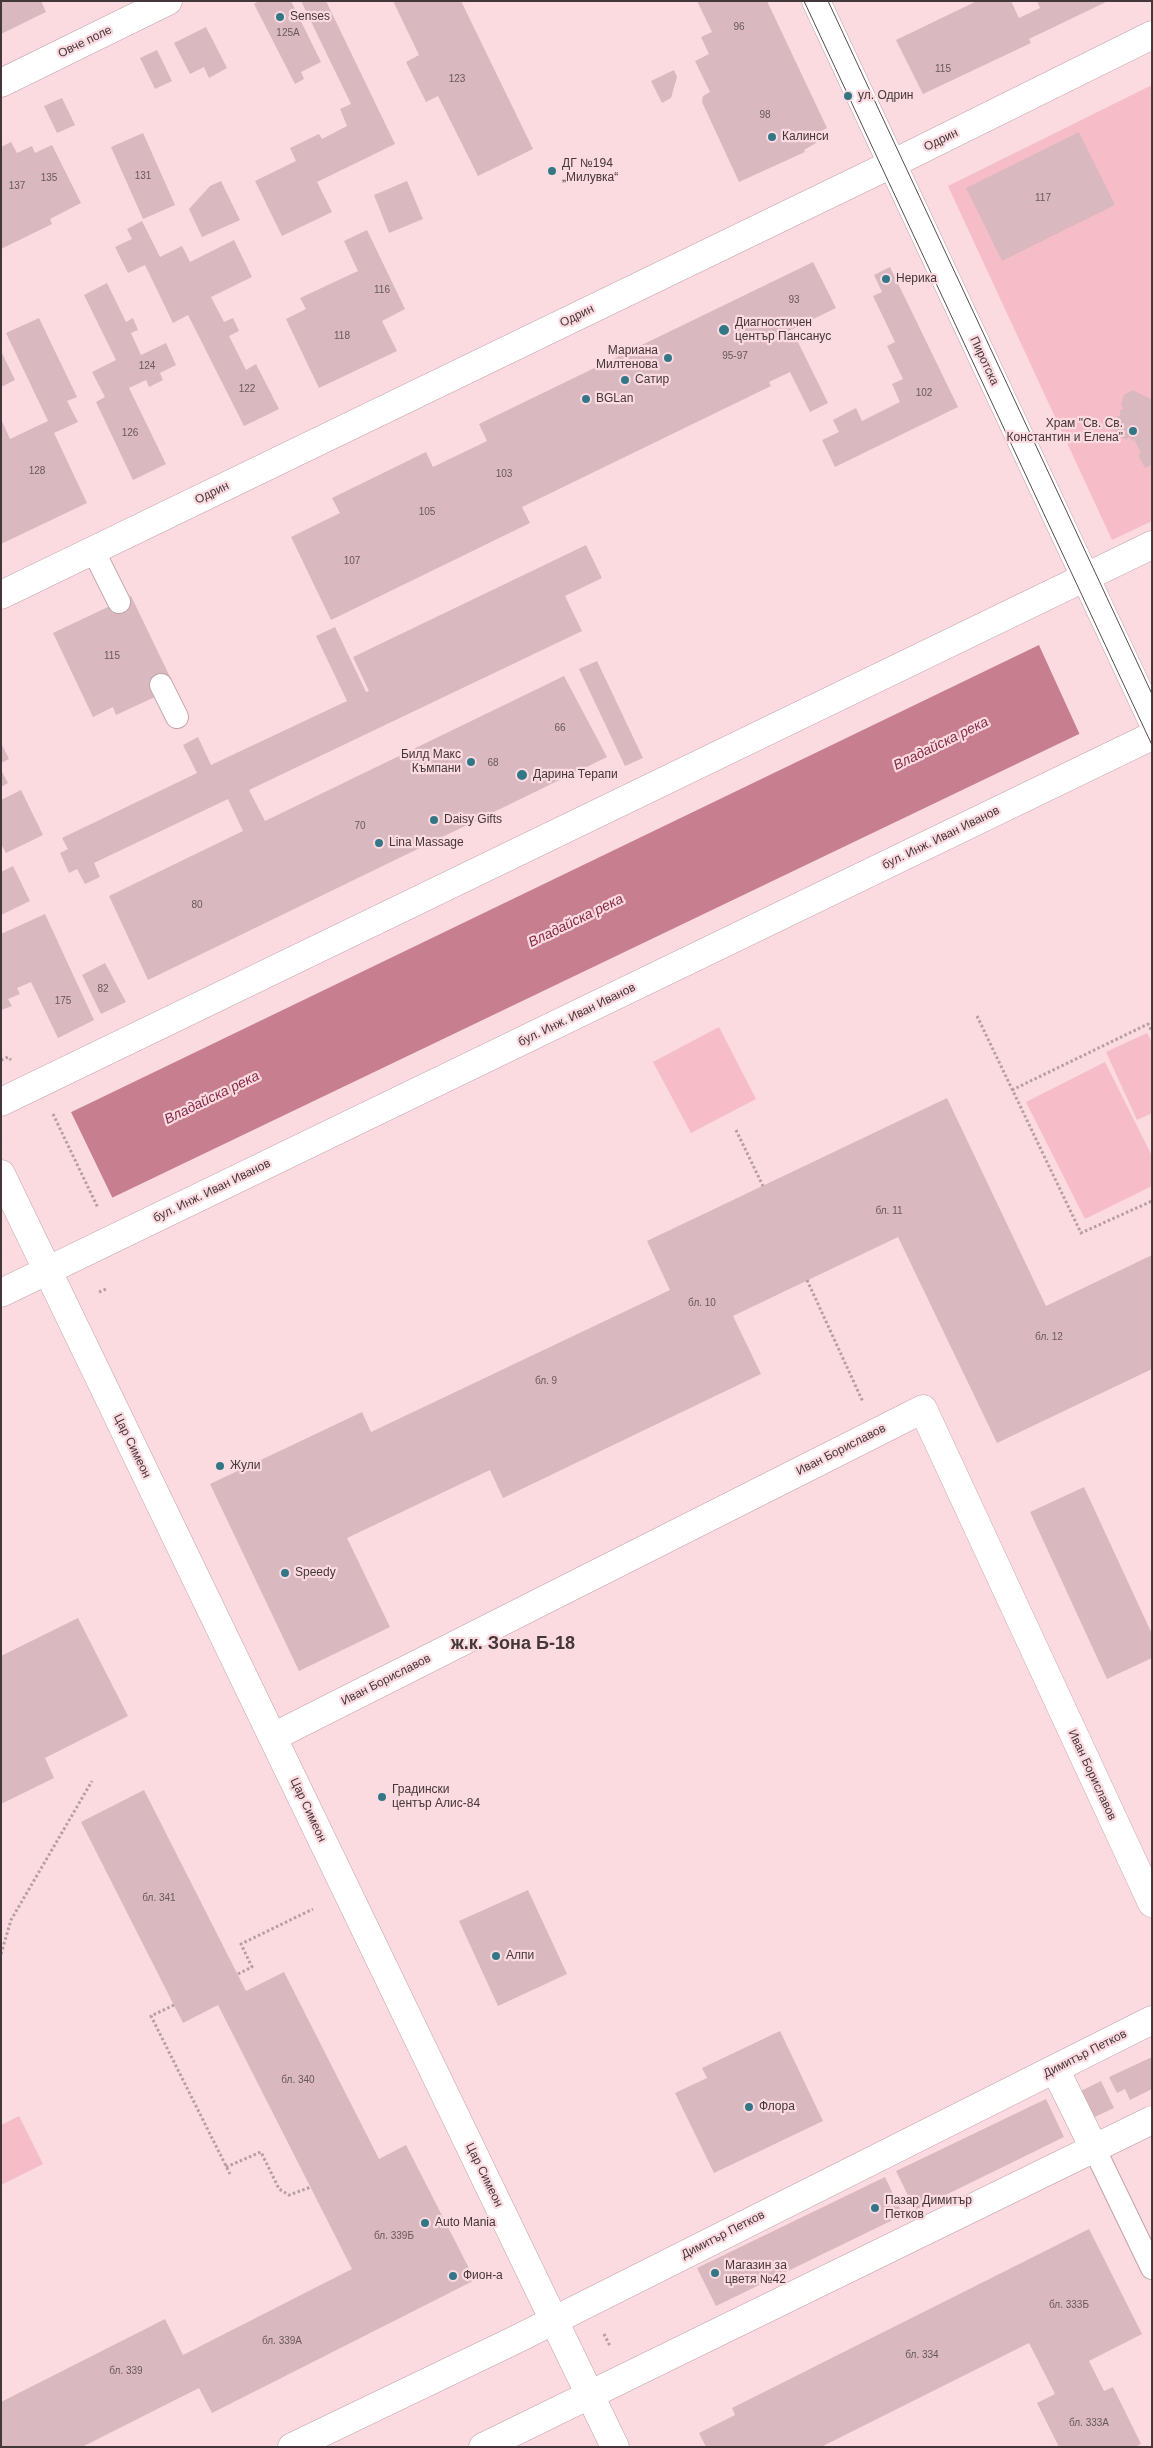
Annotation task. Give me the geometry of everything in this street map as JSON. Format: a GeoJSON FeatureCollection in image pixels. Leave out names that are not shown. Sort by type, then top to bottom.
{"type":"FeatureCollection","features":[{"type":"Feature","properties":{"kind":"street","name":"Овче поле"},"geometry":{"type":"LineString","coordinates":[[1,83],[168,1]]}},
{"type":"Feature","properties":{"kind":"street","name":"Пиротска"},"geometry":{"type":"LineString","coordinates":[[816,1],[1090,588],[1151,725]]}},
{"type":"Feature","properties":{"kind":"street","name":"Одрин"},"geometry":{"type":"LineString","coordinates":[[1,595],[892,164],[1152,35]]}},
{"type":"Feature","properties":{"kind":"street"},"geometry":{"type":"LineString","coordinates":[[1,1102],[1090,588],[1152,546]]}},
{"type":"Feature","properties":{"kind":"street","name":"бул. Инж. Иван Иванов"},"geometry":{"type":"LineString","coordinates":[[1,1293],[44,1262],[1151,725]]}},
{"type":"Feature","properties":{"kind":"street","name":"Цар Симеон"},"geometry":{"type":"LineString","coordinates":[[1,1174],[615,2447]]}},
{"type":"Feature","properties":{"kind":"street","name":"Иван Бориславов"},"geometry":{"type":"LineString","coordinates":[[273,1737],[923,1409],[1152,1903]]}},
{"type":"Feature","properties":{"kind":"street","name":"Димитър Петков"},"geometry":{"type":"LineString","coordinates":[[292,2447],[554,2320],[1152,2020]]}},
{"type":"Feature","properties":{"kind":"street"},"geometry":{"type":"LineString","coordinates":[[1055,2068],[1094,2148]]}},
{"type":"Feature","properties":{"kind":"street"},"geometry":{"type":"LineString","coordinates":[[483,2447],[1152,2120]]}},
{"type":"Feature","properties":{"kind":"lane"},"geometry":{"type":"LineString","coordinates":[[93,550],[119,602]]}},
{"type":"Feature","properties":{"kind":"lane"},"geometry":{"type":"LineString","coordinates":[[161,685],[177,717]]}},
{"type":"Feature","properties":{"kind":"lane"},"geometry":{"type":"LineString","coordinates":[[1094,2148],[1152,2268]]}},
{"type":"Feature","properties":{"kind":"path"},"geometry":{"type":"LineString","coordinates":[[977,1016],[1081,1233],[1152,1201]]}},
{"type":"Feature","properties":{"kind":"path"},"geometry":{"type":"LineString","coordinates":[[1012,1090],[1148,1024],[1152,1031]]}},
{"type":"Feature","properties":{"kind":"path"},"geometry":{"type":"LineString","coordinates":[[1,1060],[8,1056]]}},
{"type":"Feature","properties":{"kind":"path"},"geometry":{"type":"LineString","coordinates":[[50,1106],[100,1212]]}},
{"type":"Feature","properties":{"kind":"path"},"geometry":{"type":"LineString","coordinates":[[736,1130],[762,1186]]}},
{"type":"Feature","properties":{"kind":"path"},"geometry":{"type":"LineString","coordinates":[[807,1280],[877,1432]]}},
{"type":"Feature","properties":{"kind":"path"},"geometry":{"type":"LineString","coordinates":[[99,1292],[106,1289]]}},
{"type":"Feature","properties":{"kind":"path"},"geometry":{"type":"LineString","coordinates":[[1,1954],[11,1920],[92,1781]]}},
{"type":"Feature","properties":{"kind":"path"},"geometry":{"type":"LineString","coordinates":[[238,1974],[252,1967],[241,1944],[313,1910]]}},
{"type":"Feature","properties":{"kind":"path"},"geometry":{"type":"LineString","coordinates":[[174,2006],[152,2016],[230,2174]]}},
{"type":"Feature","properties":{"kind":"path"},"geometry":{"type":"LineString","coordinates":[[226,2167],[261,2152],[279,2189],[289,2195],[311,2187]]}},
{"type":"Feature","properties":{"kind":"path"},"geometry":{"type":"LineString","coordinates":[[602,2328],[613,2352]]}},
{"type":"Feature","properties":{"kind":"shaded area"},"geometry":{"type":"Polygon","coordinates":[[[1152,85],[1152,521],[1112,540],[948,186],[1152,85]]]}},
{"type":"Feature","properties":{"kind":"shaded area"},"geometry":{"type":"Polygon","coordinates":[[[719,1027],[756,1099],[691,1133],[653,1062],[719,1027]]]}},
{"type":"Feature","properties":{"kind":"shaded area"},"geometry":{"type":"Polygon","coordinates":[[[1147,1033],[1152,1042],[1152,1113],[1137,1120],[1106,1052],[1147,1033]]]}},
{"type":"Feature","properties":{"kind":"shaded area"},"geometry":{"type":"Polygon","coordinates":[[[1105,1062],[1152,1156],[1152,1186],[1085,1219],[1026,1102],[1105,1062]]]}},
{"type":"Feature","properties":{"kind":"shaded area"},"geometry":{"type":"Polygon","coordinates":[[[19,2116],[43,2164],[1,2185],[1,2125],[19,2116]]]}},
{"type":"Feature","properties":{"kind":"water","name":"Владайска река"},"geometry":{"type":"Polygon","coordinates":[[[1152,593],[1152,699],[1,1251],[1,1146],[1039,645],[1152,593]]]}},
{"type":"Feature","properties":{"kind":"pier"},"geometry":{"type":"Polygon","coordinates":[[[1152,591],[1152,701],[1080,735],[1038,643],[1152,591]]]}},
{"type":"Feature","properties":{"kind":"pier"},"geometry":{"type":"Polygon","coordinates":[[[70,1110],[113,1199],[1,1253],[1,1143],[70,1110]]]}},
{"type":"Feature","properties":{"kind":"building"},"geometry":{"type":"Polygon","coordinates":[[[1,1],[41,1],[46,12],[1,34],[1,1]]]}},
{"type":"Feature","properties":{"kind":"building"},"geometry":{"type":"Polygon","coordinates":[[[259,1],[291,1],[321,62],[301,72],[304,79],[295,84],[254,4],[259,1]]]}},
{"type":"Feature","properties":{"kind":"building"},"geometry":{"type":"Polygon","coordinates":[[[301,1],[326,1],[395,144],[317,182],[332,212],[282,236],[255,181],[296,161],[290,148],[319,134],[322,139],[347,126],[340,109],[351,104],[301,1]]]}},
{"type":"Feature","properties":{"kind":"building"},"geometry":{"type":"Polygon","coordinates":[[[393,1],[461,1],[533,149],[478,176],[438,96],[426,102],[406,62],[419,55],[393,1]]]}},
{"type":"Feature","properties":{"kind":"building"},"geometry":{"type":"Polygon","coordinates":[[[697,1],[767,1],[827,128],[817,133],[816,143],[804,150],[805,152],[739,182],[702,102],[703,96],[710,92],[695,61],[709,54],[701,37],[712,32],[697,1]]]}},
{"type":"Feature","properties":{"kind":"building"},"geometry":{"type":"Polygon","coordinates":[[[977,1],[1011,1],[1019,18],[1040,8],[1037,1],[1108,1],[1029,39],[1031,43],[923,94],[896,40],[977,1]]]}},
{"type":"Feature","properties":{"kind":"building"},"geometry":{"type":"Polygon","coordinates":[[[206,27],[227,68],[209,78],[204,67],[190,74],[174,43],[206,27]]]}},
{"type":"Feature","properties":{"kind":"building"},"geometry":{"type":"Polygon","coordinates":[[[157,50],[172,81],[155,89],[140,58],[157,50]]]}},
{"type":"Feature","properties":{"kind":"building"},"geometry":{"type":"Polygon","coordinates":[[[674,70],[677,77],[671,98],[662,103],[651,81],[674,70]]]}},
{"type":"Feature","properties":{"kind":"building"},"geometry":{"type":"Polygon","coordinates":[[[62,98],[75,125],[57,133],[44,106],[62,98]]]}},
{"type":"Feature","properties":{"kind":"building"},"geometry":{"type":"Polygon","coordinates":[[[1079,132],[1115,205],[1002,261],[966,188],[1079,132]]]}},
{"type":"Feature","properties":{"kind":"building"},"geometry":{"type":"Polygon","coordinates":[[[143,133],[175,205],[143,219],[111,147],[143,133]]]}},
{"type":"Feature","properties":{"kind":"building"},"geometry":{"type":"Polygon","coordinates":[[[11,142],[17,153],[32,146],[35,153],[52,145],[81,203],[50,219],[52,224],[1,249],[1,147],[11,142]]]}},
{"type":"Feature","properties":{"kind":"building"},"geometry":{"type":"Polygon","coordinates":[[[221,181],[240,220],[202,237],[189,209],[210,186],[221,181]]]}},
{"type":"Feature","properties":{"kind":"building"},"geometry":{"type":"Polygon","coordinates":[[[407,181],[423,219],[389,233],[374,195],[407,181]]]}},
{"type":"Feature","properties":{"kind":"building"},"geometry":{"type":"Polygon","coordinates":[[[142,221],[160,257],[182,246],[190,262],[234,240],[252,277],[211,297],[224,322],[233,318],[239,331],[229,336],[246,370],[256,364],[279,409],[244,426],[188,315],[173,323],[145,265],[128,273],[115,247],[132,239],[127,229],[142,221]]]}},
{"type":"Feature","properties":{"kind":"building"},"geometry":{"type":"Polygon","coordinates":[[[367,230],[405,309],[382,321],[397,351],[319,388],[286,319],[306,309],[300,298],[358,271],[344,241],[367,230]]]}},
{"type":"Feature","properties":{"kind":"building"},"geometry":{"type":"Polygon","coordinates":[[[813,262],[836,308],[774,338],[775,341],[793,332],[828,403],[810,412],[790,372],[769,382],[771,386],[522,507],[530,523],[331,620],[291,537],[340,513],[332,498],[426,452],[433,467],[487,441],[479,424],[813,262]]]}},
{"type":"Feature","properties":{"kind":"building"},"geometry":{"type":"Polygon","coordinates":[[[890,267],[958,407],[835,467],[822,440],[839,432],[833,420],[856,408],[862,421],[900,402],[892,384],[903,379],[887,346],[895,342],[873,296],[882,292],[874,275],[890,267]]]}},
{"type":"Feature","properties":{"kind":"building"},"geometry":{"type":"Polygon","coordinates":[[[107,283],[126,322],[133,318],[138,330],[131,333],[141,355],[166,343],[176,365],[160,373],[163,380],[149,387],[146,380],[129,388],[166,464],[133,480],[96,402],[105,397],[92,372],[116,360],[84,295],[107,283]]]}},
{"type":"Feature","properties":{"kind":"building"},"geometry":{"type":"Polygon","coordinates":[[[39,318],[77,397],[67,401],[78,422],[54,433],[87,503],[1,544],[1,419],[10,439],[48,421],[6,333],[39,318]]]}},
{"type":"Feature","properties":{"kind":"building"},"geometry":{"type":"Polygon","coordinates":[[[1,351],[15,380],[1,387],[1,351]]]}},
{"type":"Feature","properties":{"kind":"building","name":"Храм \"Св. Св. Константин и Елена\""},"geometry":{"type":"Polygon","coordinates":[[[1133,390],[1152,400],[1152,465],[1145,468],[1138,455],[1141,453],[1134,439],[1132,441],[1130,437],[1126,439],[1117,436],[1113,427],[1116,417],[1120,415],[1120,410],[1123,409],[1121,404],[1124,395],[1133,390]]]}},
{"type":"Feature","properties":{"kind":"building"},"geometry":{"type":"Polygon","coordinates":[[[586,545],[602,578],[565,596],[582,631],[249,790],[265,821],[564,676],[607,757],[148,980],[109,896],[243,831],[228,799],[94,863],[100,877],[85,884],[77,869],[69,873],[60,853],[68,849],[62,838],[197,773],[183,745],[198,737],[211,765],[347,701],[316,636],[335,627],[366,692],[369,691],[353,657],[586,545]]]}},
{"type":"Feature","properties":{"kind":"building"},"geometry":{"type":"Polygon","coordinates":[[[131,596],[171,679],[151,689],[155,697],[116,715],[113,707],[93,717],[53,633],[131,596]]]}},
{"type":"Feature","properties":{"kind":"building"},"geometry":{"type":"Polygon","coordinates":[[[597,661],[643,758],[625,766],[579,669],[597,661]]]}},
{"type":"Feature","properties":{"kind":"building"},"geometry":{"type":"Polygon","coordinates":[[[1,743],[9,759],[1,763],[1,743]]]}},
{"type":"Feature","properties":{"kind":"building"},"geometry":{"type":"Polygon","coordinates":[[[1,770],[8,783],[1,787],[1,770]]]}},
{"type":"Feature","properties":{"kind":"building"},"geometry":{"type":"Polygon","coordinates":[[[21,790],[43,835],[6,853],[1,844],[1,800],[21,790]]]}},
{"type":"Feature","properties":{"kind":"building"},"geometry":{"type":"Polygon","coordinates":[[[13,866],[30,901],[1,915],[1,872],[13,866]]]}},
{"type":"Feature","properties":{"kind":"building"},"geometry":{"type":"Polygon","coordinates":[[[45,914],[94,1020],[58,1038],[31,982],[17,988],[20,994],[8,999],[12,1006],[1,1010],[1,934],[45,914]]]}},
{"type":"Feature","properties":{"kind":"building"},"geometry":{"type":"Polygon","coordinates":[[[105,963],[126,1002],[101,1014],[82,975],[105,963]]]}},
{"type":"Feature","properties":{"kind":"building"},"geometry":{"type":"Polygon","coordinates":[[[947,1098],[1046,1306],[1152,1255],[1152,1369],[997,1443],[898,1237],[733,1316],[761,1374],[503,1498],[490,1470],[347,1538],[390,1627],[299,1671],[210,1484],[362,1412],[371,1432],[670,1290],[647,1241],[947,1098]]]}},
{"type":"Feature","properties":{"kind":"building"},"geometry":{"type":"Polygon","coordinates":[[[1084,1487],[1152,1634],[1152,1658],[1107,1679],[1030,1512],[1084,1487]]]}},
{"type":"Feature","properties":{"kind":"building"},"geometry":{"type":"Polygon","coordinates":[[[78,1618],[128,1716],[45,1758],[54,1778],[1,1804],[1,1656],[78,1618]]]}},
{"type":"Feature","properties":{"kind":"building"},"geometry":{"type":"Polygon","coordinates":[[[144,1790],[246,1991],[284,1972],[379,2159],[406,2145],[475,2280],[212,2413],[199,2388],[82,2447],[1,2447],[1,2402],[165,2319],[183,2355],[352,2269],[218,2005],[183,2023],[81,1822],[144,1790]]]}},
{"type":"Feature","properties":{"kind":"building"},"geometry":{"type":"Polygon","coordinates":[[[528,1890],[567,1974],[498,2006],[459,1921],[528,1890]]]}},
{"type":"Feature","properties":{"kind":"building","name":"Флора"},"geometry":{"type":"Polygon","coordinates":[[[780,2031],[823,2121],[714,2173],[675,2093],[707,2078],[702,2068],[780,2031]]]}},
{"type":"Feature","properties":{"kind":"building"},"geometry":{"type":"Polygon","coordinates":[[[1152,2057],[1152,2089],[1130,2100],[1125,2089],[1117,2093],[1109,2077],[1152,2057]]]}},
{"type":"Feature","properties":{"kind":"building"},"geometry":{"type":"Polygon","coordinates":[[[1101,2081],[1114,2108],[1086,2121],[1073,2095],[1101,2081]]]}},
{"type":"Feature","properties":{"kind":"building"},"geometry":{"type":"Polygon","coordinates":[[[1046,2099],[1064,2137],[915,2210],[896,2171],[1046,2099]]]}},
{"type":"Feature","properties":{"kind":"building"},"geometry":{"type":"Polygon","coordinates":[[[885,2177],[903,2215],[716,2306],[697,2268],[885,2177]]]}},
{"type":"Feature","properties":{"kind":"building"},"geometry":{"type":"Polygon","coordinates":[[[1089,2229],[1142,2334],[1089,2361],[1104,2391],[1113,2387],[1141,2444],[1135,2447],[1059,2447],[1037,2403],[1055,2394],[1029,2343],[821,2447],[706,2447],[699,2433],[735,2415],[732,2408],[1089,2229]]]}},
{"type":"Feature","properties":{"kind":"tram line"},"geometry":{"type":"LineString","coordinates":[[804,1],[1152,745]]}},
{"type":"Feature","properties":{"kind":"tram line"},"geometry":{"type":"LineString","coordinates":[[828,1],[1152,694]]}},
{"type":"Feature","properties":{"kind":"place","name":"Senses"},"geometry":{"type":"Point","coordinates":[280,17]}},
{"type":"Feature","properties":{"kind":"place","name":"ул. Одрин"},"geometry":{"type":"Point","coordinates":[848,96]}},
{"type":"Feature","properties":{"kind":"place","name":"Калинси"},"geometry":{"type":"Point","coordinates":[772,137]}},
{"type":"Feature","properties":{"kind":"place","name":"ДГ №194 „Милувка“"},"geometry":{"type":"Point","coordinates":[552,171]}},
{"type":"Feature","properties":{"kind":"place","name":"Нерика"},"geometry":{"type":"Point","coordinates":[886,279]}},
{"type":"Feature","properties":{"kind":"place","name":"Диагностичен център Пансанус"},"geometry":{"type":"Point","coordinates":[724,330]}},
{"type":"Feature","properties":{"kind":"place","name":"Мариана Милтенова"},"geometry":{"type":"Point","coordinates":[668,358]}},
{"type":"Feature","properties":{"kind":"place","name":"Сатир"},"geometry":{"type":"Point","coordinates":[625,380]}},
{"type":"Feature","properties":{"kind":"place","name":"BGLan"},"geometry":{"type":"Point","coordinates":[586,399]}},
{"type":"Feature","properties":{"kind":"place","name":"Храм \"Св. Св. Константин и Елена\""},"geometry":{"type":"Point","coordinates":[1133,431]}},
{"type":"Feature","properties":{"kind":"place","name":"Билд Макс Къмпани"},"geometry":{"type":"Point","coordinates":[471,762]}},
{"type":"Feature","properties":{"kind":"place","name":"Дарина Терапи"},"geometry":{"type":"Point","coordinates":[522,775]}},
{"type":"Feature","properties":{"kind":"place","name":"Daisy Gifts"},"geometry":{"type":"Point","coordinates":[434,820]}},
{"type":"Feature","properties":{"kind":"place","name":"Lina Massage"},"geometry":{"type":"Point","coordinates":[379,843]}},
{"type":"Feature","properties":{"kind":"place","name":"Жули"},"geometry":{"type":"Point","coordinates":[220,1466]}},
{"type":"Feature","properties":{"kind":"place","name":"Speedy"},"geometry":{"type":"Point","coordinates":[285,1573]}},
{"type":"Feature","properties":{"kind":"place","name":"Градински център Алис-84"},"geometry":{"type":"Point","coordinates":[382,1797]}},
{"type":"Feature","properties":{"kind":"place","name":"Алпи"},"geometry":{"type":"Point","coordinates":[496,1956]}},
{"type":"Feature","properties":{"kind":"place","name":"Флора"},"geometry":{"type":"Point","coordinates":[749,2107]}},
{"type":"Feature","properties":{"kind":"place","name":"Пазар Димитър Петков"},"geometry":{"type":"Point","coordinates":[875,2208]}},
{"type":"Feature","properties":{"kind":"place","name":"Auto Mania"},"geometry":{"type":"Point","coordinates":[425,2223]}},
{"type":"Feature","properties":{"kind":"place","name":"Магазин за цветя №42"},"geometry":{"type":"Point","coordinates":[715,2273]}},
{"type":"Feature","properties":{"kind":"place","name":"Фион-а"},"geometry":{"type":"Point","coordinates":[453,2276]}},
{"type":"Feature","properties":{"kind":"district","name":"ж.к. Зона Б-18"},"geometry":{"type":"Point","coordinates":[513,1644]}}]}
